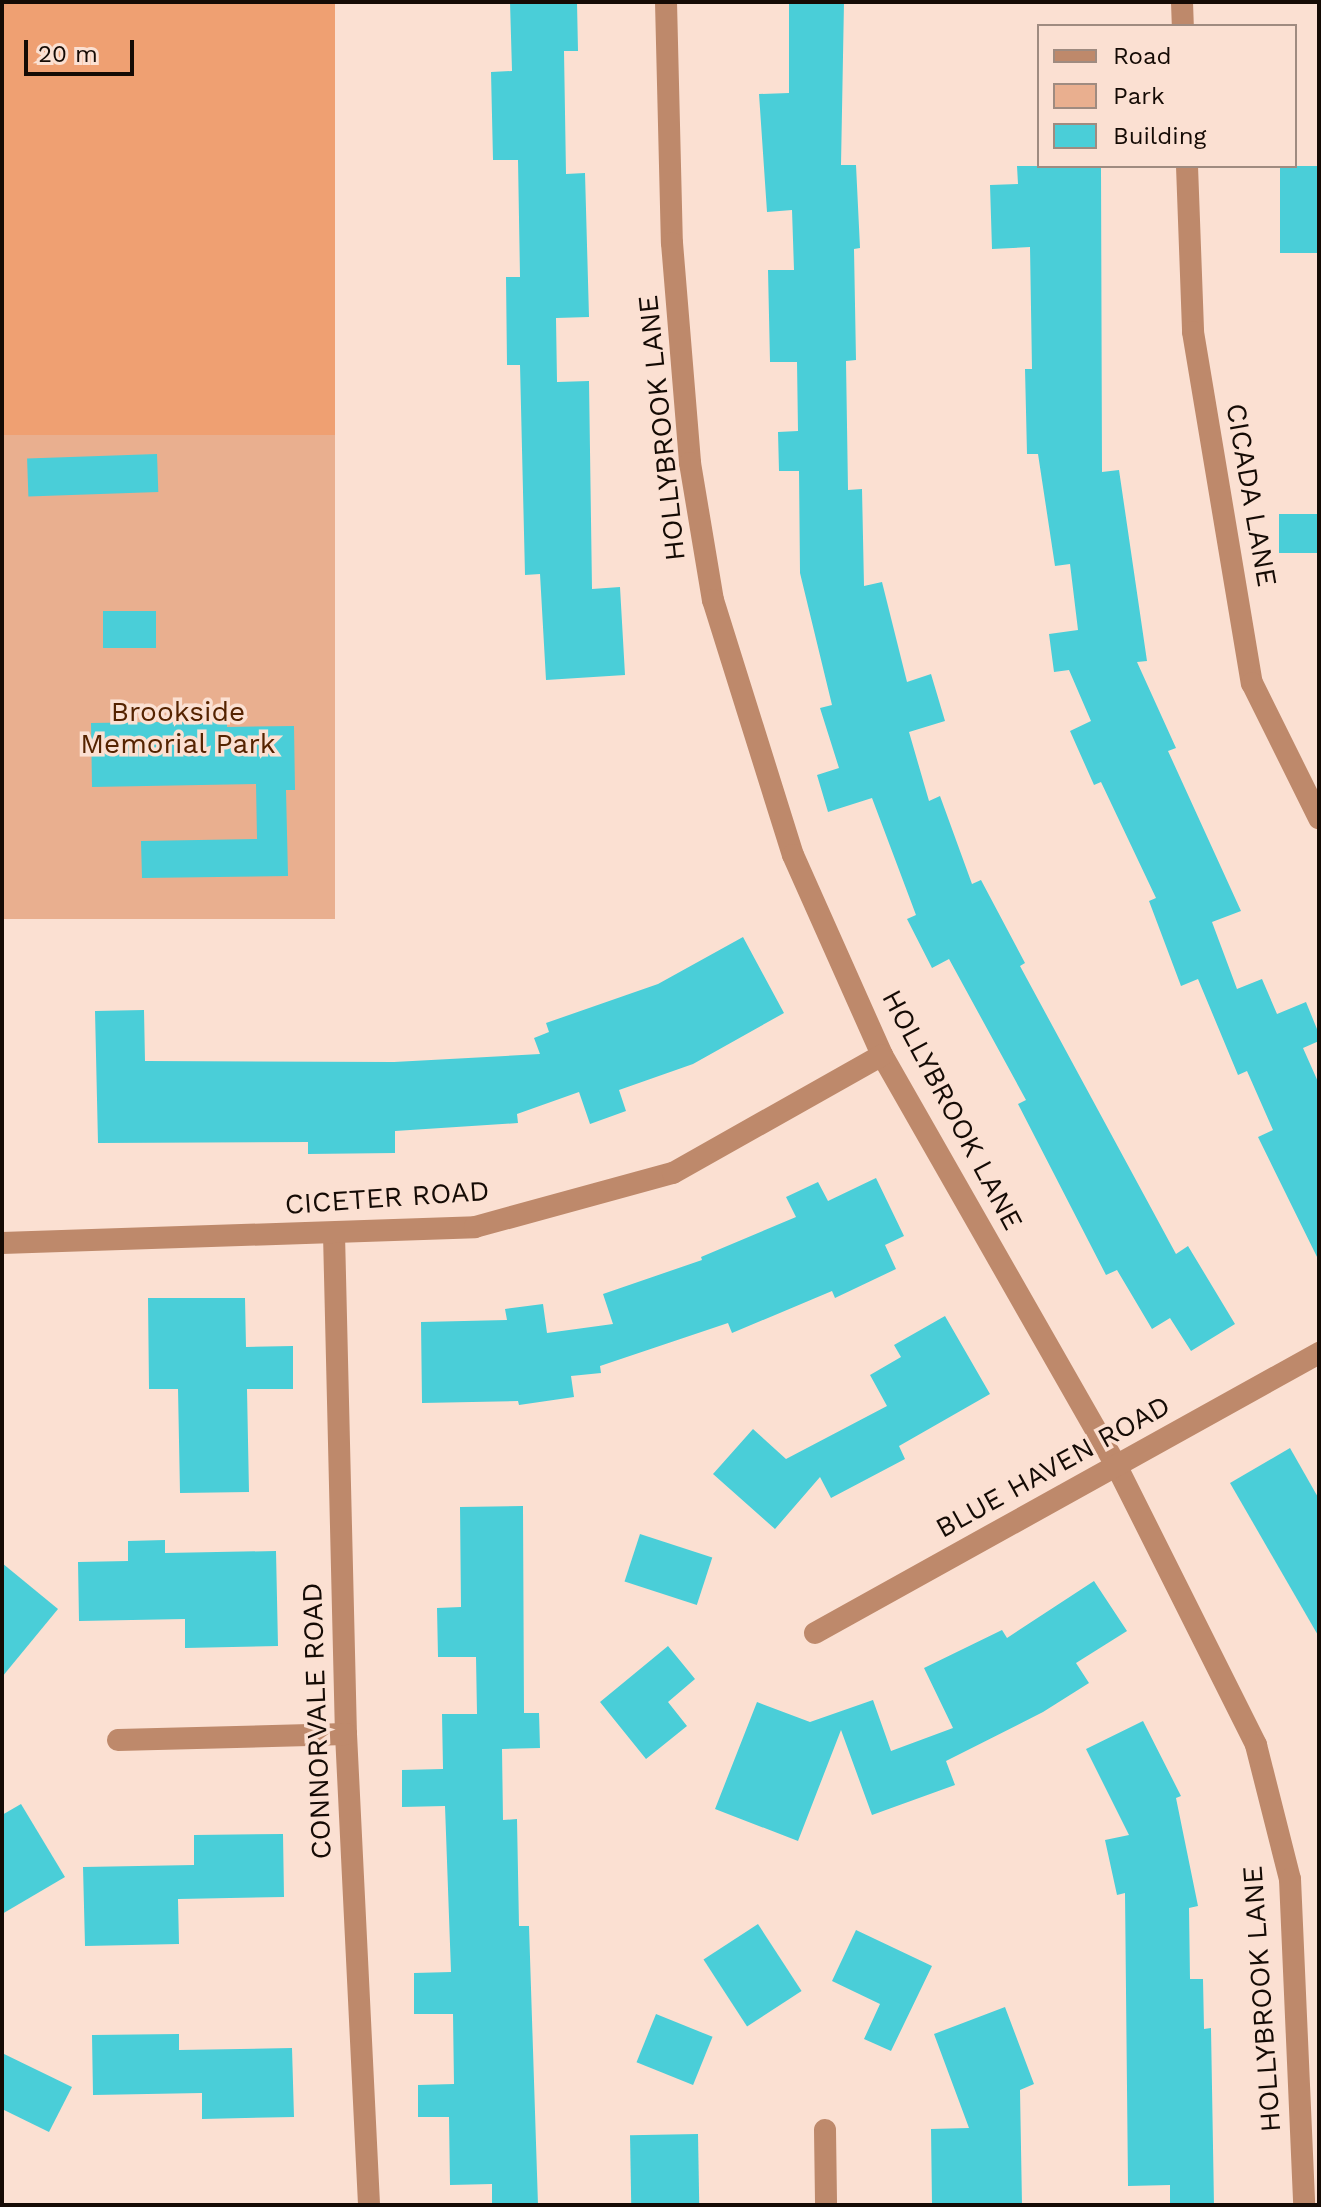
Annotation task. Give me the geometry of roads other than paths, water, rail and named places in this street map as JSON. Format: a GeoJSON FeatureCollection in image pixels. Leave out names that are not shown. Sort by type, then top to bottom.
{"type":"FeatureCollection","features":[{"type":"Feature","properties":{"kind":"street","name":"HOLLYBROOK LANE"},"geometry":{"type":"LineString","coordinates":[[666,2],[673,259],[690,463],[713,600],[793,855],[882,1055],[1116,1465],[1256,1745],[1290,1879],[1304,2205]]}},
{"type":"Feature","properties":{"kind":"street"},"geometry":{"type":"LineString","coordinates":[[1182,2],[1183,24]]}},
{"type":"Feature","properties":{"kind":"street","name":"CICADA LANE"},"geometry":{"type":"LineString","coordinates":[[1187,168],[1193,332],[1252,683],[1319,818]]}},
{"type":"Feature","properties":{"kind":"street","name":"CICETER ROAD"},"geometry":{"type":"LineString","coordinates":[[2,1243],[475,1227],[673,1173],[882,1055]]}},
{"type":"Feature","properties":{"kind":"street","name":"CONNORVALE ROAD"},"geometry":{"type":"LineString","coordinates":[[334,1234],[346,1734],[369,2205]]}},
{"type":"Feature","properties":{"kind":"street","name":"BLUE HAVEN ROAD"},"geometry":{"type":"LineString","coordinates":[[815,1633],[1319,1353]]}},
{"type":"Feature","properties":{"kind":"street"},"geometry":{"type":"LineString","coordinates":[[118,1740],[346,1734]]}},
{"type":"Feature","properties":{"kind":"street"},"geometry":{"type":"LineString","coordinates":[[825,2130],[826,2205]]}},
{"type":"Feature","properties":{"kind":"park label","name":"Brookside Memorial Park"},"geometry":{"type":"Point","coordinates":[178,728]}}]}
